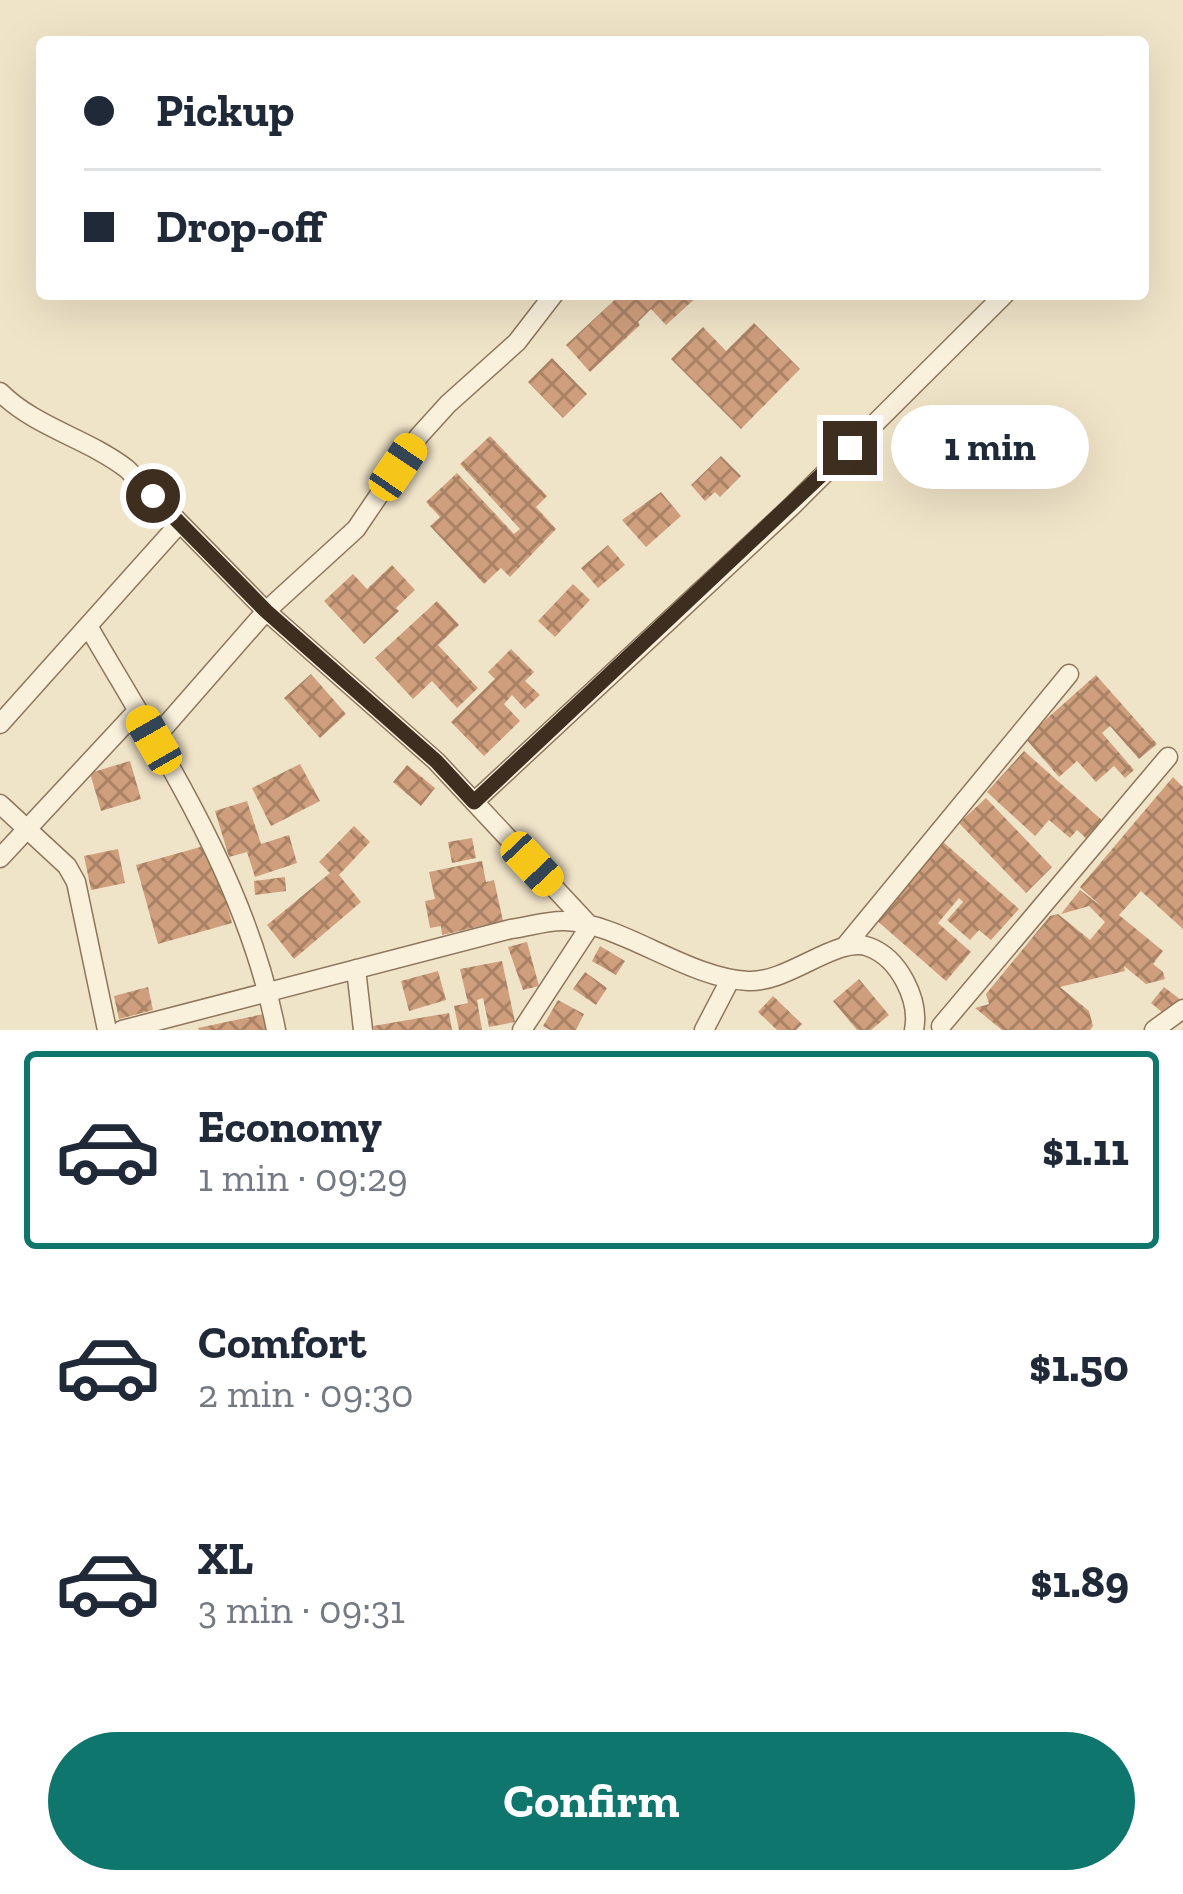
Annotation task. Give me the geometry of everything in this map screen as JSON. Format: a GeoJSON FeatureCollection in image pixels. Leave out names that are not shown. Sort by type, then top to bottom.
{"type":"FeatureCollection","features":[{"type":"Feature","properties":{"kind":"street"},"geometry":{"type":"LineString","coordinates":[[154,740],[266,611],[356,529],[419,436],[517,342],[549,300]]}},
{"type":"Feature","properties":{"kind":"street"},"geometry":{"type":"LineString","coordinates":[[474,802],[791,507],[998,300]]}},
{"type":"Feature","properties":{"kind":"street"},"geometry":{"type":"LineString","coordinates":[[0,392],[43,424],[103,450],[128,469],[266,611],[436,761],[590,926]]}},
{"type":"Feature","properties":{"kind":"street"},"geometry":{"type":"LineString","coordinates":[[0,724],[179,524]]}},
{"type":"Feature","properties":{"kind":"street"},"geometry":{"type":"LineString","coordinates":[[88,626],[226,869],[268,991],[276,1030]]}},
{"type":"Feature","properties":{"kind":"street"},"geometry":{"type":"LineString","coordinates":[[122,1030],[511,929],[565,921],[590,926],[730,980],[758,982],[788,975],[846,945],[1069,674]]}},
{"type":"Feature","properties":{"kind":"street"},"geometry":{"type":"LineString","coordinates":[[0,858],[137,711]]}},
{"type":"Feature","properties":{"kind":"street"},"geometry":{"type":"LineString","coordinates":[[846,945],[864,945],[880,952],[906,982],[914,1002],[915,1026],[945,1028],[1168,757]]}},
{"type":"Feature","properties":{"kind":"street"},"geometry":{"type":"LineString","coordinates":[[0,803],[67,866],[76,883],[107,1030]]}},
{"type":"Feature","properties":{"kind":"street"},"geometry":{"type":"LineString","coordinates":[[522,1030],[590,926]]}},
{"type":"Feature","properties":{"kind":"street"},"geometry":{"type":"LineString","coordinates":[[356,969],[363,1030]]}},
{"type":"Feature","properties":{"kind":"street"},"geometry":{"type":"LineString","coordinates":[[704,1030],[730,980]]}},
{"type":"Feature","properties":{"kind":"street"},"geometry":{"type":"LineString","coordinates":[[1154,1030],[1183,1009]]}},
{"type":"Feature","properties":{"kind":"building"},"geometry":{"type":"Polygon","coordinates":[[[615,300],[693,300],[666,325],[651,309],[590,372],[566,345],[615,300]]]}},
{"type":"Feature","properties":{"kind":"building"},"geometry":{"type":"Polygon","coordinates":[[[754,323],[800,369],[741,429],[671,359],[703,327],[726,351],[754,323]]]}},
{"type":"Feature","properties":{"kind":"building"},"geometry":{"type":"Polygon","coordinates":[[[552,358],[587,394],[563,418],[528,382],[552,358]]]}},
{"type":"Feature","properties":{"kind":"building"},"geometry":{"type":"Polygon","coordinates":[[[490,436],[547,496],[536,507],[556,529],[510,577],[501,568],[484,584],[430,526],[440,517],[426,502],[457,473],[514,534],[520,529],[460,464],[490,436]]]}},
{"type":"Feature","properties":{"kind":"building"},"geometry":{"type":"Polygon","coordinates":[[[721,456],[741,476],[720,497],[715,492],[705,501],[691,485],[721,456]]]}},
{"type":"Feature","properties":{"kind":"building"},"geometry":{"type":"Polygon","coordinates":[[[661,492],[681,516],[646,547],[622,520],[661,492]]]}},
{"type":"Feature","properties":{"kind":"building"},"geometry":{"type":"Polygon","coordinates":[[[608,545],[625,565],[598,588],[581,568],[608,545]]]}},
{"type":"Feature","properties":{"kind":"building"},"geometry":{"type":"Polygon","coordinates":[[[392,565],[415,590],[364,644],[324,601],[353,574],[367,589],[392,565]]]}},
{"type":"Feature","properties":{"kind":"building"},"geometry":{"type":"Polygon","coordinates":[[[573,584],[590,600],[555,637],[538,621],[573,584]]]}},
{"type":"Feature","properties":{"kind":"building"},"geometry":{"type":"Polygon","coordinates":[[[437,601],[459,625],[438,645],[478,688],[457,708],[432,681],[413,699],[375,658],[437,601]]]}},
{"type":"Feature","properties":{"kind":"building"},"geometry":{"type":"Polygon","coordinates":[[[511,649],[534,672],[525,681],[540,695],[525,709],[512,695],[504,704],[520,721],[484,756],[451,722],[495,679],[488,672],[511,649]]]}},
{"type":"Feature","properties":{"kind":"building"},"geometry":{"type":"Polygon","coordinates":[[[311,674],[346,714],[320,738],[284,698],[311,674]]]}},
{"type":"Feature","properties":{"kind":"building"},"geometry":{"type":"Polygon","coordinates":[[[1096,675],[1157,744],[1139,759],[1110,726],[1102,733],[1134,770],[1125,778],[1114,766],[1096,782],[1077,761],[1059,777],[1025,738],[1096,675]]]}},
{"type":"Feature","properties":{"kind":"building"},"geometry":{"type":"Polygon","coordinates":[[[1024,751],[1104,822],[1088,840],[1077,830],[1070,838],[1049,820],[1035,836],[987,792],[1024,751]]]}},
{"type":"Feature","properties":{"kind":"building"},"geometry":{"type":"Polygon","coordinates":[[[130,761],[141,799],[101,811],[90,773],[130,761]]]}},
{"type":"Feature","properties":{"kind":"building"},"geometry":{"type":"Polygon","coordinates":[[[300,764],[320,801],[271,826],[252,788],[300,764]]]}},
{"type":"Feature","properties":{"kind":"building"},"geometry":{"type":"Polygon","coordinates":[[[407,765],[435,788],[421,806],[393,782],[407,765]]]}},
{"type":"Feature","properties":{"kind":"building"},"geometry":{"type":"Polygon","coordinates":[[[1173,777],[1183,787],[1183,929],[1141,891],[1119,915],[1163,951],[1153,964],[1165,979],[1146,984],[1124,966],[1125,971],[1060,987],[1089,1011],[1090,1030],[1002,1030],[975,1008],[989,1004],[986,994],[1050,916],[1058,914],[1090,940],[1105,922],[1089,906],[1061,914],[1080,890],[1102,907],[1080,887],[1173,777]]]}},
{"type":"Feature","properties":{"kind":"building"},"geometry":{"type":"Polygon","coordinates":[[[986,798],[1052,867],[1026,893],[959,823],[986,798]]]}},
{"type":"Feature","properties":{"kind":"building"},"geometry":{"type":"Polygon","coordinates":[[[247,801],[261,844],[289,835],[297,863],[255,877],[247,852],[229,857],[215,811],[247,801]]]}},
{"type":"Feature","properties":{"kind":"building"},"geometry":{"type":"Polygon","coordinates":[[[354,826],[370,842],[339,875],[361,902],[294,959],[267,925],[330,873],[319,862],[354,826]]]}},
{"type":"Feature","properties":{"kind":"building"},"geometry":{"type":"Polygon","coordinates":[[[472,838],[476,858],[452,863],[448,842],[472,838]]]}},
{"type":"Feature","properties":{"kind":"building"},"geometry":{"type":"Polygon","coordinates":[[[942,841],[1019,909],[991,940],[979,930],[970,940],[947,920],[963,902],[959,898],[938,923],[971,952],[946,981],[875,919],[942,841]]]}},
{"type":"Feature","properties":{"kind":"building"},"geometry":{"type":"Polygon","coordinates":[[[211,844],[232,923],[158,944],[136,865],[211,844]]]}},
{"type":"Feature","properties":{"kind":"building"},"geometry":{"type":"Polygon","coordinates":[[[118,849],[125,883],[91,890],[84,856],[118,849]]]}},
{"type":"Feature","properties":{"kind":"building"},"geometry":{"type":"Polygon","coordinates":[[[482,861],[486,882],[494,880],[503,921],[442,935],[441,926],[430,928],[425,901],[435,899],[429,872],[482,861]]]}},
{"type":"Feature","properties":{"kind":"building"},"geometry":{"type":"Polygon","coordinates":[[[285,877],[286,891],[255,895],[254,881],[285,877]]]}},
{"type":"Feature","properties":{"kind":"building"},"geometry":{"type":"Polygon","coordinates":[[[527,942],[539,986],[523,990],[508,947],[527,942]]]}},
{"type":"Feature","properties":{"kind":"building"},"geometry":{"type":"Polygon","coordinates":[[[600,946],[625,961],[616,975],[592,961],[600,946]]]}},
{"type":"Feature","properties":{"kind":"building"},"geometry":{"type":"Polygon","coordinates":[[[502,961],[515,1022],[489,1027],[483,998],[477,1000],[482,1030],[459,1030],[454,1006],[468,1003],[460,969],[502,961]]]}},
{"type":"Feature","properties":{"kind":"building"},"geometry":{"type":"Polygon","coordinates":[[[438,971],[446,1000],[409,1011],[401,981],[438,971]]]}},
{"type":"Feature","properties":{"kind":"building"},"geometry":{"type":"Polygon","coordinates":[[[585,972],[607,988],[596,1005],[573,989],[585,972]]]}},
{"type":"Feature","properties":{"kind":"building"},"geometry":{"type":"Polygon","coordinates":[[[859,979],[889,1015],[871,1030],[857,1030],[833,1001],[859,979]]]}},
{"type":"Feature","properties":{"kind":"building"},"geometry":{"type":"Polygon","coordinates":[[[148,987],[153,1010],[119,1019],[114,996],[148,987]]]}},
{"type":"Feature","properties":{"kind":"building"},"geometry":{"type":"Polygon","coordinates":[[[1164,987],[1181,1000],[1168,1017],[1151,1003],[1164,987]]]}},
{"type":"Feature","properties":{"kind":"building"},"geometry":{"type":"Polygon","coordinates":[[[773,996],[802,1024],[796,1030],[777,1030],[758,1012],[773,996]]]}},
{"type":"Feature","properties":{"kind":"building"},"geometry":{"type":"Polygon","coordinates":[[[558,1000],[584,1014],[576,1030],[543,1026],[558,1000]]]}},
{"type":"Feature","properties":{"kind":"building"},"geometry":{"type":"Polygon","coordinates":[[[449,1013],[452,1030],[374,1030],[373,1026],[449,1013]]]}},
{"type":"Feature","properties":{"kind":"building"},"geometry":{"type":"Polygon","coordinates":[[[264,1014],[267,1030],[198,1028],[264,1014]]]}},
{"type":"Feature","properties":{"kind":"route"},"geometry":{"type":"LineString","coordinates":[[153,496],[266,611],[436,761],[474,802],[850,448]]}}]}
